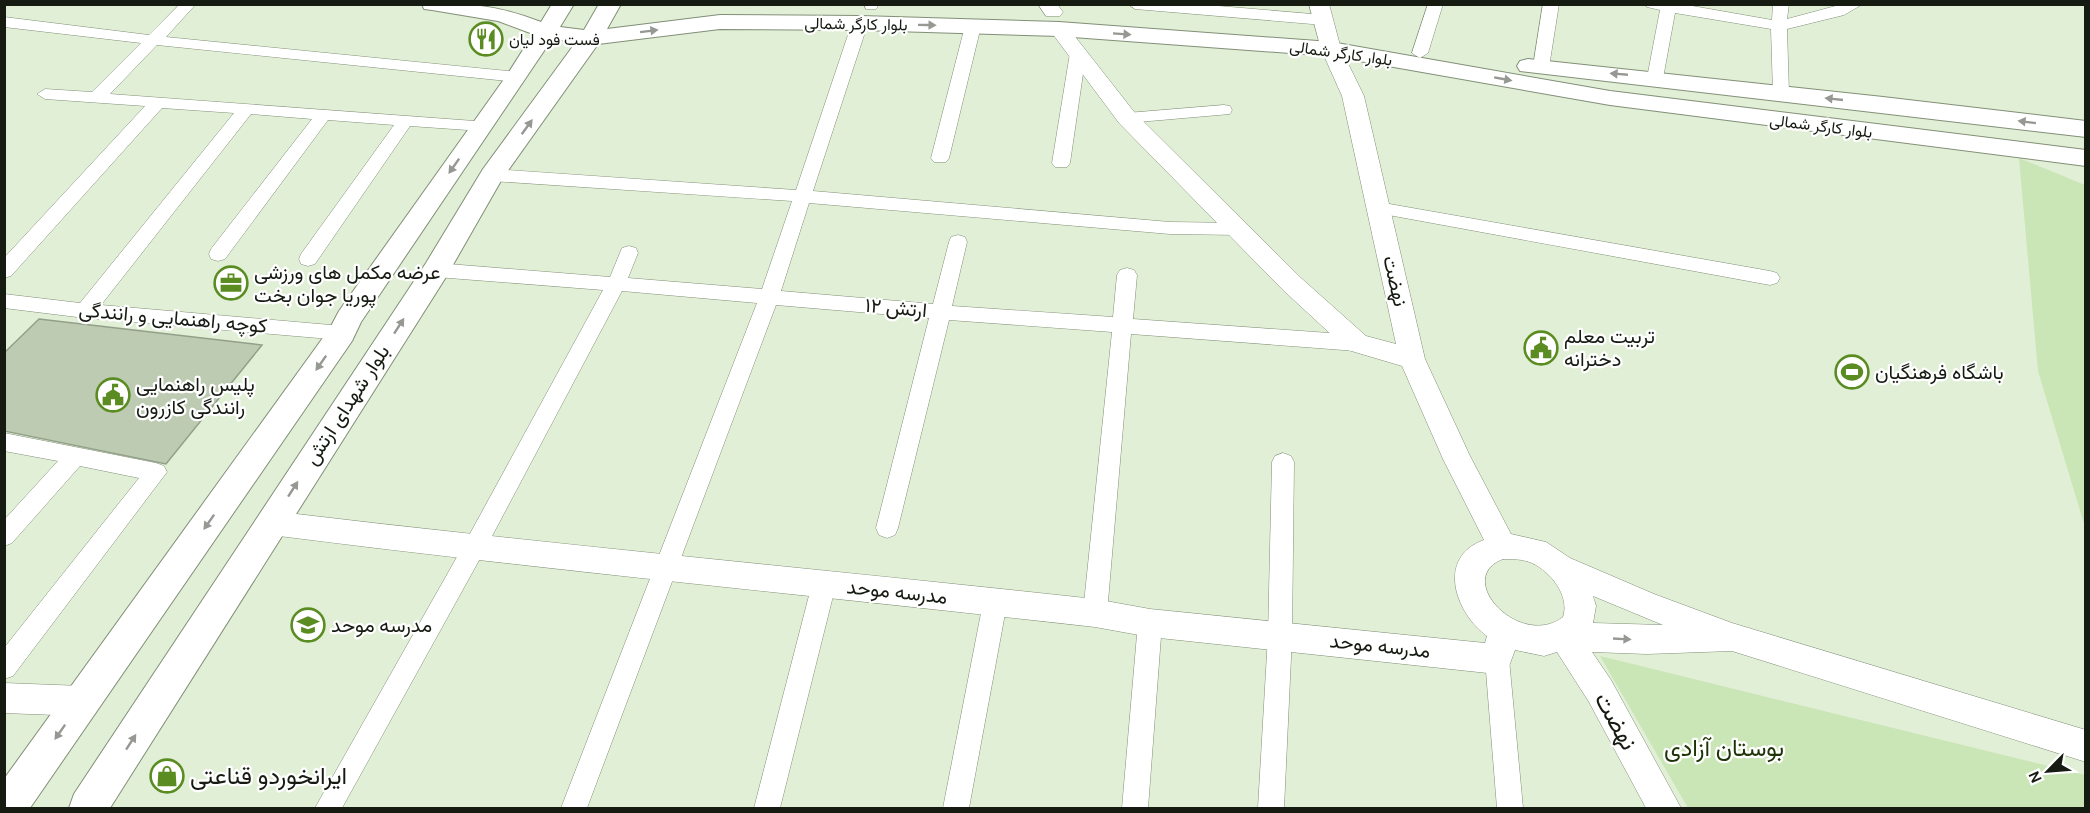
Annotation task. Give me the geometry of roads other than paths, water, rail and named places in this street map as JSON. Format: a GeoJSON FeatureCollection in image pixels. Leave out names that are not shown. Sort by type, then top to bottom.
{"type":"FeatureCollection","features":[{"type":"Feature","properties":{"kind":"main road","name":"بلوار کارگر شمالی"},"geometry":{"type":"LineString","coordinates":[[432,4],[503,15],[545,31],[591,38],[720,22],[868,11],[1053,15],[1325,26],[1610,98],[2085,158]]}},
{"type":"Feature","properties":{"kind":"main road"},"geometry":{"type":"LineString","coordinates":[[6,808],[342,333],[349,318],[518,77],[563,4]]}},
{"type":"Feature","properties":{"kind":"main road","name":"بلوار شهدای ارتش"},"geometry":{"type":"LineString","coordinates":[[88,808],[436,270],[492,175],[591,38],[610,4]]}},
{"type":"Feature","properties":{"kind":"main road","name":"بلوار کارگر شمالی"},"geometry":{"type":"LineString","coordinates":[[844,4],[868,11],[973,26],[1053,15]]}},
{"type":"Feature","properties":{"kind":"main road","name":"بلوار کارگر شمالی"},"geometry":{"type":"LineString","coordinates":[[1325,26],[1420,53],[1655,78],[2085,129]]}},
{"type":"Feature","properties":{"kind":"street"},"geometry":{"type":"LineString","coordinates":[[96,98],[189,4]]}},
{"type":"Feature","properties":{"kind":"street"},"geometry":{"type":"LineString","coordinates":[[1135,4],[1325,26]]}},
{"type":"Feature","properties":{"kind":"street"},"geometry":{"type":"LineString","coordinates":[[1420,53],[1436,4]]}},
{"type":"Feature","properties":{"kind":"street"},"geometry":{"type":"LineString","coordinates":[[1541,67],[1551,4]]}},
{"type":"Feature","properties":{"kind":"street"},"geometry":{"type":"LineString","coordinates":[[1652,4],[1779,26],[1839,12],[1857,4]]}},
{"type":"Feature","properties":{"kind":"street"},"geometry":{"type":"LineString","coordinates":[[1781,4],[1779,26],[1782,93]]}},
{"type":"Feature","properties":{"kind":"street"},"geometry":{"type":"LineString","coordinates":[[1655,78],[1669,6]]}},
{"type":"Feature","properties":{"kind":"street"},"geometry":{"type":"LineString","coordinates":[[574,808],[769,297],[802,196],[868,11]]}},
{"type":"Feature","properties":{"kind":"street"},"geometry":{"type":"LineString","coordinates":[[1053,15],[1078,53],[1127,118],[1239,228],[1292,285],[1357,343],[1412,359]]}},
{"type":"Feature","properties":{"kind":"street"},"geometry":{"type":"LineString","coordinates":[[4,21],[152,40],[518,77]]}},
{"type":"Feature","properties":{"kind":"street"},"geometry":{"type":"LineString","coordinates":[[940,158],[973,26]]}},
{"type":"Feature","properties":{"kind":"street","name":"نهضت"},"geometry":{"type":"LineString","coordinates":[[1325,26],[1353,96],[1412,359],[1457,459],[1502,546]]}},
{"type":"Feature","properties":{"kind":"street"},"geometry":{"type":"LineString","coordinates":[[1061,163],[1078,53]]}},
{"type":"Feature","properties":{"kind":"street"},"geometry":{"type":"LineString","coordinates":[[45,94],[482,126]]}},
{"type":"Feature","properties":{"kind":"street"},"geometry":{"type":"LineString","coordinates":[[4,271],[158,102]]}},
{"type":"Feature","properties":{"kind":"street"},"geometry":{"type":"LineString","coordinates":[[85,310],[246,109]]}},
{"type":"Feature","properties":{"kind":"street"},"geometry":{"type":"LineString","coordinates":[[1127,118],[1224,110]]}},
{"type":"Feature","properties":{"kind":"street"},"geometry":{"type":"LineString","coordinates":[[218,254],[324,114]]}},
{"type":"Feature","properties":{"kind":"street"},"geometry":{"type":"LineString","coordinates":[[308,259],[406,120]]}},
{"type":"Feature","properties":{"kind":"street"},"geometry":{"type":"LineString","coordinates":[[492,175],[802,196],[1170,228],[1239,228]]}},
{"type":"Feature","properties":{"kind":"street"},"geometry":{"type":"LineString","coordinates":[[1378,208],[1770,278]]}},
{"type":"Feature","properties":{"kind":"street"},"geometry":{"type":"LineString","coordinates":[[887,528],[958,242]]}},
{"type":"Feature","properties":{"kind":"street"},"geometry":{"type":"LineString","coordinates":[[328,808],[474,548],[616,284],[629,253]]}},
{"type":"Feature","properties":{"kind":"street","name":"ارتش ۱۲"},"geometry":{"type":"LineString","coordinates":[[436,270],[941,312],[1357,343]]}},
{"type":"Feature","properties":{"kind":"street"},"geometry":{"type":"LineString","coordinates":[[1095,613],[1127,275]]}},
{"type":"Feature","properties":{"kind":"street","name":"کوچه راهنمایی و رانندگی"},"geometry":{"type":"LineString","coordinates":[[4,301],[342,333]]}},
{"type":"Feature","properties":{"kind":"street"},"geometry":{"type":"LineString","coordinates":[[4,442],[156,471],[4,668]]}},
{"type":"Feature","properties":{"kind":"street"},"geometry":{"type":"LineString","coordinates":[[4,536],[75,456]]}},
{"type":"Feature","properties":{"kind":"street"},"geometry":{"type":"LineString","coordinates":[[1271,808],[1280,636],[1283,462]]}},
{"type":"Feature","properties":{"kind":"street","name":"مدرسه موحد"},"geometry":{"type":"LineString","coordinates":[[271,523],[474,548],[668,566],[1095,613],[1150,623],[1280,636],[1500,646]]}},
{"type":"Feature","properties":{"kind":"street"},"geometry":{"type":"LineString","coordinates":[[1510,808],[1500,646],[1470,592],[1470,571],[1481,555],[1502,546],[1523,547],[1544,554],[1562,568],[1644,604],[1732,636],[2085,746]]}},
{"type":"Feature","properties":{"kind":"street"},"geometry":{"type":"LineString","coordinates":[[1562,568],[1575,585],[1580,600],[1580,615],[1574,627],[1564,636]]}},
{"type":"Feature","properties":{"kind":"street"},"geometry":{"type":"LineString","coordinates":[[767,808],[824,584]]}},
{"type":"Feature","properties":{"kind":"street"},"geometry":{"type":"LineString","coordinates":[[956,808],[994,603]]}},
{"type":"Feature","properties":{"kind":"street"},"geometry":{"type":"LineString","coordinates":[[1135,808],[1150,623]]}},
{"type":"Feature","properties":{"kind":"street"},"geometry":{"type":"LineString","coordinates":[[1500,646],[1524,641],[1546,642],[1564,636],[1647,640],[1732,636]]}},
{"type":"Feature","properties":{"kind":"street","name":"نهضت"},"geometry":{"type":"LineString","coordinates":[[1564,636],[1600,691],[1664,808]]}},
{"type":"Feature","properties":{"kind":"street"},"geometry":{"type":"LineString","coordinates":[[4,698],[82,701]]}},
{"type":"Feature","properties":{"kind":"place","name":"فست فود لیان"},"geometry":{"type":"Point","coordinates":[486,39]}},
{"type":"Feature","properties":{"kind":"place","name":"عرضه مکمل های ورزشی پوریا جوان بخت"},"geometry":{"type":"Point","coordinates":[231,283]}},
{"type":"Feature","properties":{"kind":"place","name":"تربیت معلم دخترانه"},"geometry":{"type":"Point","coordinates":[1541,348]}},
{"type":"Feature","properties":{"kind":"place","name":"باشگاه فرهنگیان"},"geometry":{"type":"Point","coordinates":[1852,372]}},
{"type":"Feature","properties":{"kind":"place","name":"پلیس راهنمایی رانندگی کازرون"},"geometry":{"type":"Point","coordinates":[113,395]}},
{"type":"Feature","properties":{"kind":"place","name":"مدرسه موحد"},"geometry":{"type":"Point","coordinates":[308,625]}},
{"type":"Feature","properties":{"kind":"place","name":"ایرانخوردو قناعتی"},"geometry":{"type":"Point","coordinates":[167,776]}},
{"type":"Feature","properties":{"kind":"park label","name":"بوستان آزادی"},"geometry":{"type":"Point","coordinates":[1724,748]}}]}
